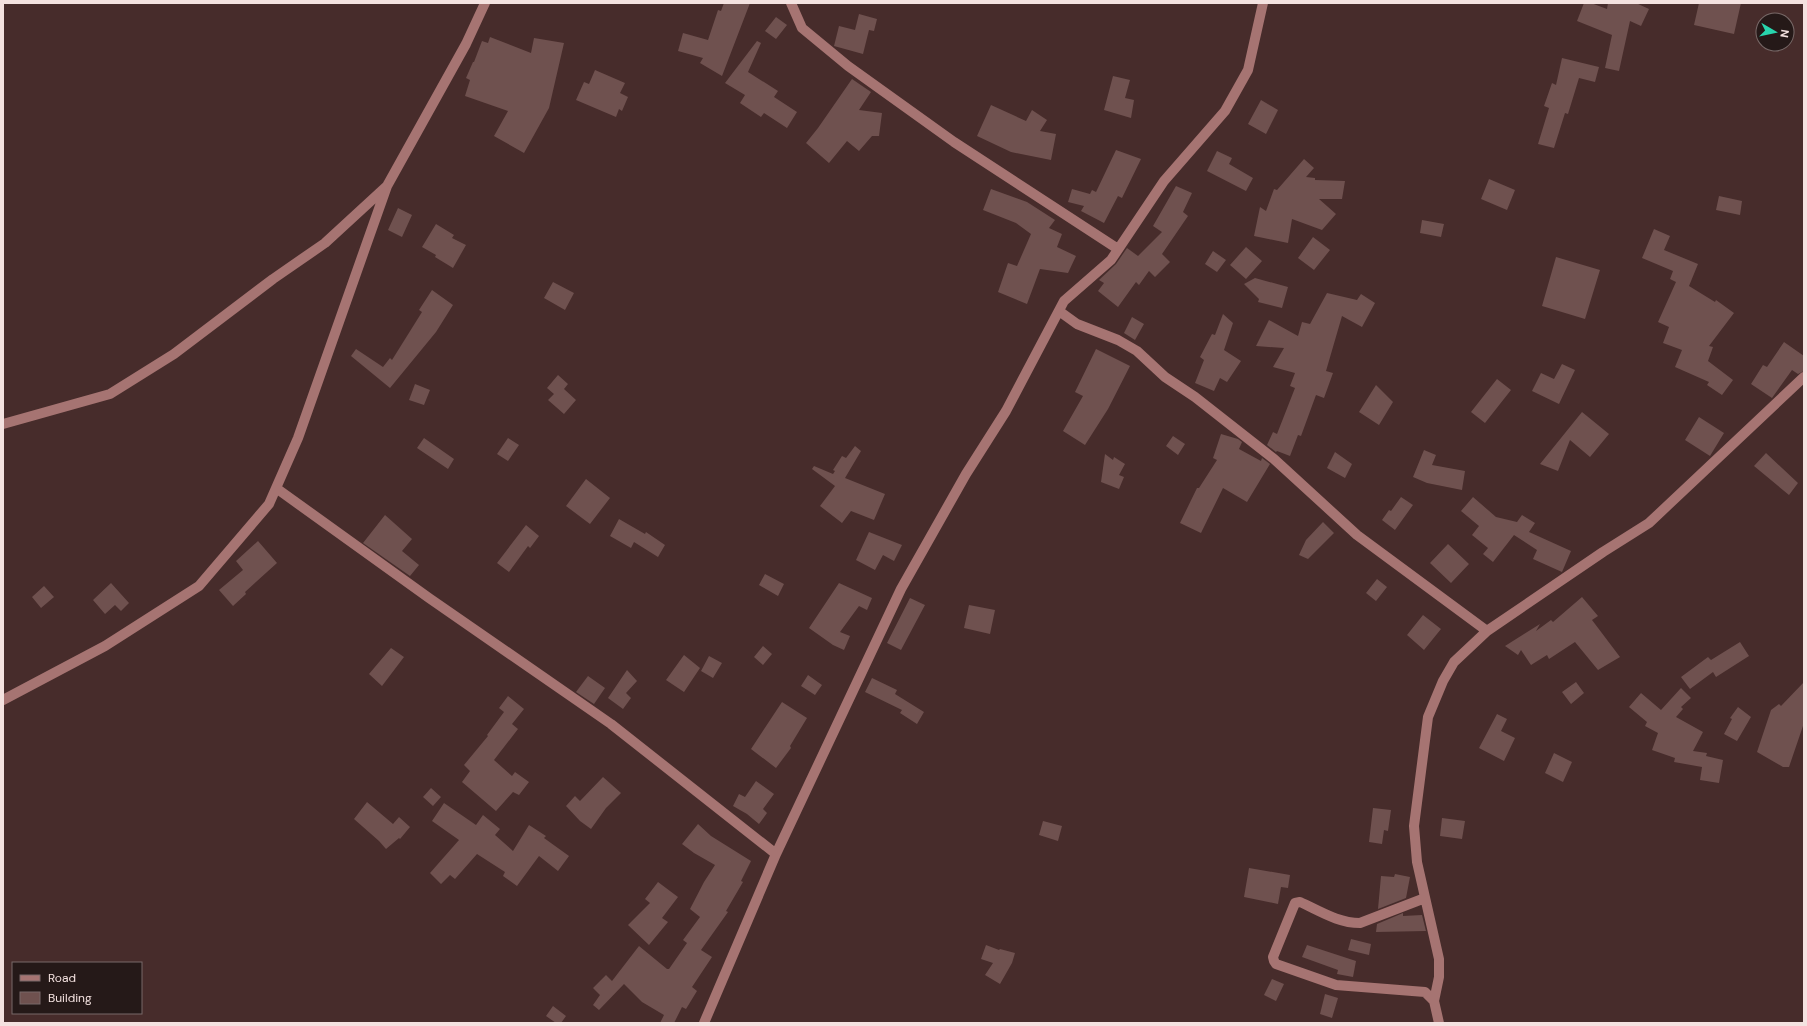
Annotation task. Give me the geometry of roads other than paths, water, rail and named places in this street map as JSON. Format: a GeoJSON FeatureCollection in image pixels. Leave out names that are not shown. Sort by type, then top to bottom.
{"type":"FeatureCollection","features":[{"type":"Feature","properties":{"kind":"street"},"geometry":{"type":"LineString","coordinates":[[3,700],[105,646],[199,586],[269,504],[298,438],[387,186],[466,44],[485,3]]}},
{"type":"Feature","properties":{"kind":"street"},"geometry":{"type":"LineString","coordinates":[[791,3],[802,28],[848,66],[954,142],[1118,248]]}},
{"type":"Feature","properties":{"kind":"street"},"geometry":{"type":"LineString","coordinates":[[704,1023],[776,854],[901,589],[966,474],[1006,411],[1064,301],[1111,260],[1164,181],[1225,111],[1248,70],[1263,3]]}},
{"type":"Feature","properties":{"kind":"street"},"geometry":{"type":"LineString","coordinates":[[3,424],[110,394],[117,390],[174,354],[273,279],[325,243],[387,186]]}},
{"type":"Feature","properties":{"kind":"street"},"geometry":{"type":"LineString","coordinates":[[1058,311],[1077,324],[1118,340],[1137,352],[1165,377],[1195,397],[1274,458],[1357,535],[1487,631]]}},
{"type":"Feature","properties":{"kind":"street"},"geometry":{"type":"LineString","coordinates":[[1439,1023],[1434,1001],[1439,977],[1439,959],[1417,862],[1414,826],[1428,718],[1443,681],[1454,662],[1487,631],[1603,552],[1649,523],[1804,377]]}},
{"type":"Feature","properties":{"kind":"street"},"geometry":{"type":"LineString","coordinates":[[276,488],[435,602],[611,724],[776,854]]}},
{"type":"Feature","properties":{"kind":"street"},"geometry":{"type":"LineString","coordinates":[[1425,898],[1360,923],[1349,923],[1335,919],[1300,902],[1296,903],[1273,957],[1276,964],[1336,985],[1424,992],[1434,1001]]}}]}
